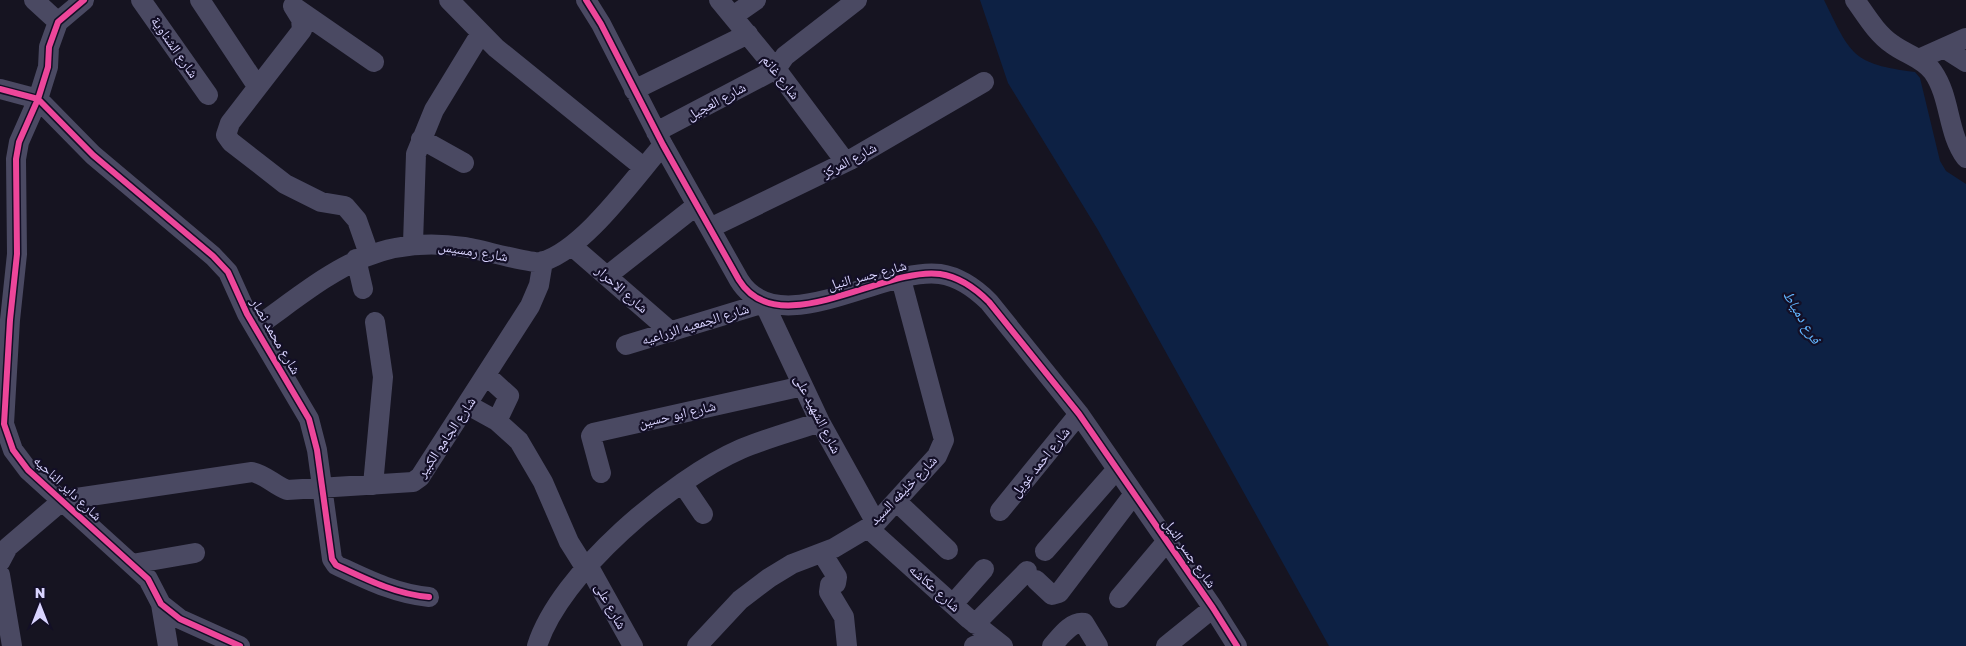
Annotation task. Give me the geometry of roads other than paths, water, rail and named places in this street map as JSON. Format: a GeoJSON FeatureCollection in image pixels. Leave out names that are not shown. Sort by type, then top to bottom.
{"type":"FeatureCollection","features":[{"type":"Feature","properties":{"kind":"street"},"geometry":{"type":"LineString","coordinates":[[34,0],[58,22]]}},
{"type":"Feature","properties":{"kind":"street","name":"شارع داير الناحيه"},"geometry":{"type":"LineString","coordinates":[[84,0],[58,22],[49,47],[48,68],[38,99],[19,142],[16,159],[17,254],[4,364],[4,424],[7,438],[28,470],[148,579],[161,604],[180,619],[240,646]]}},
{"type":"Feature","properties":{"kind":"street","name":"شارع الشناوية"},"geometry":{"type":"LineString","coordinates":[[141,0],[208,95]]}},
{"type":"Feature","properties":{"kind":"street"},"geometry":{"type":"LineString","coordinates":[[200,0],[257,86]]}},
{"type":"Feature","properties":{"kind":"street"},"geometry":{"type":"LineString","coordinates":[[449,0],[496,48],[643,167]]}},
{"type":"Feature","properties":{"kind":"street"},"geometry":{"type":"LineString","coordinates":[[586,0],[601,24],[660,139],[744,287],[749,294],[764,303]]}},
{"type":"Feature","properties":{"kind":"street","name":"شارع غانم"},"geometry":{"type":"LineString","coordinates":[[718,0],[776,69],[840,156]]}},
{"type":"Feature","properties":{"kind":"street"},"geometry":{"type":"LineString","coordinates":[[733,16],[756,0]]}},
{"type":"Feature","properties":{"kind":"street"},"geometry":{"type":"LineString","coordinates":[[776,69],[785,56],[858,0]]}},
{"type":"Feature","properties":{"kind":"street"},"geometry":{"type":"LineString","coordinates":[[1855,0],[1880,33],[1892,44],[1919,59],[1932,71],[1942,88],[1956,137],[1966,158]]}},
{"type":"Feature","properties":{"kind":"street"},"geometry":{"type":"LineString","coordinates":[[291,3],[302,19],[302,30],[230,123],[226,131],[227,138],[285,184],[321,202],[345,206],[357,220],[362,257],[362,289]]}},
{"type":"Feature","properties":{"kind":"street"},"geometry":{"type":"LineString","coordinates":[[291,3],[374,62]]}},
{"type":"Feature","properties":{"kind":"street"},"geometry":{"type":"LineString","coordinates":[[413,243],[416,154],[434,110],[482,33]]}},
{"type":"Feature","properties":{"kind":"street"},"geometry":{"type":"LineString","coordinates":[[634,90],[748,34]]}},
{"type":"Feature","properties":{"kind":"street"},"geometry":{"type":"LineString","coordinates":[[1919,59],[1966,38]]}},
{"type":"Feature","properties":{"kind":"street"},"geometry":{"type":"LineString","coordinates":[[1944,48],[1966,62]]}},
{"type":"Feature","properties":{"kind":"street","name":"شارع العجيل"},"geometry":{"type":"LineString","coordinates":[[660,139],[776,69]]}},
{"type":"Feature","properties":{"kind":"street","name":"شارع المركز"},"geometry":{"type":"LineString","coordinates":[[710,228],[850,160],[984,82]]}},
{"type":"Feature","properties":{"kind":"street"},"geometry":{"type":"LineString","coordinates":[[0,89],[38,99]]}},
{"type":"Feature","properties":{"kind":"street","name":"شارع محمد نصار"},"geometry":{"type":"LineString","coordinates":[[38,99],[94,155],[213,256],[228,272],[247,314],[309,419],[317,450],[332,558],[336,565],[392,590],[429,597]]}},
{"type":"Feature","properties":{"kind":"street"},"geometry":{"type":"LineString","coordinates":[[421,139],[464,163]]}},
{"type":"Feature","properties":{"kind":"street"},"geometry":{"type":"LineString","coordinates":[[543,261],[572,246],[643,167],[660,139]]}},
{"type":"Feature","properties":{"kind":"street"},"geometry":{"type":"LineString","coordinates":[[607,276],[697,205]]}},
{"type":"Feature","properties":{"kind":"street","name":"شارع رمسيس"},"geometry":{"type":"LineString","coordinates":[[256,327],[362,257],[413,243],[446,244],[492,251],[534,263],[543,261]]}},
{"type":"Feature","properties":{"kind":"street","name":"شارع الاحرار"},"geometry":{"type":"LineString","coordinates":[[572,246],[671,332]]}},
{"type":"Feature","properties":{"kind":"street","name":"شارع الجامع الكبير"},"geometry":{"type":"LineString","coordinates":[[63,500],[252,472],[261,474],[287,490],[322,486],[407,484],[417,480],[487,376],[536,296],[543,261]]}},
{"type":"Feature","properties":{"kind":"street","name":"شارع جسر النيل"},"geometry":{"type":"LineString","coordinates":[[764,303],[791,305],[827,299],[920,274],[940,274],[958,279],[975,288],[989,302],[1079,414],[1213,608],[1237,646]]}},
{"type":"Feature","properties":{"kind":"street","name":"شارع خليفه السيد"},"geometry":{"type":"LineString","coordinates":[[697,646],[740,600],[769,578],[792,564],[834,548],[872,525],[937,456],[944,440],[901,279]]}},
{"type":"Feature","properties":{"kind":"street","name":"شارع الجمعيه الزراعيه"},"geometry":{"type":"LineString","coordinates":[[626,346],[764,303]]}},
{"type":"Feature","properties":{"kind":"street","name":"شارع الشهيد على"},"geometry":{"type":"LineString","coordinates":[[764,303],[820,422],[872,525]]}},
{"type":"Feature","properties":{"kind":"street"},"geometry":{"type":"LineString","coordinates":[[373,485],[384,377],[376,322]]}},
{"type":"Feature","properties":{"kind":"street"},"geometry":{"type":"LineString","coordinates":[[487,376],[509,396],[497,421]]}},
{"type":"Feature","properties":{"kind":"street","name":"شارع ابو حسين"},"geometry":{"type":"LineString","coordinates":[[601,473],[591,436],[593,433],[803,386]]}},
{"type":"Feature","properties":{"kind":"street","name":"شارع على"},"geometry":{"type":"LineString","coordinates":[[468,405],[497,421],[519,441],[543,482],[562,528],[633,646]]}},
{"type":"Feature","properties":{"kind":"street","name":"شارع احمد غويل"},"geometry":{"type":"LineString","coordinates":[[1000,511],[1079,414]]}},
{"type":"Feature","properties":{"kind":"street"},"geometry":{"type":"LineString","coordinates":[[537,646],[542,631],[565,594],[629,524],[703,469],[741,449],[820,422]]}},
{"type":"Feature","properties":{"kind":"street"},"geometry":{"type":"LineString","coordinates":[[1045,551],[1117,469]]}},
{"type":"Feature","properties":{"kind":"street"},"geometry":{"type":"LineString","coordinates":[[682,483],[703,514]]}},
{"type":"Feature","properties":{"kind":"street"},"geometry":{"type":"LineString","coordinates":[[975,624],[1031,576],[1052,595],[1059,593],[1134,494]]}},
{"type":"Feature","properties":{"kind":"street"},"geometry":{"type":"LineString","coordinates":[[0,562],[8,547],[63,500]]}},
{"type":"Feature","properties":{"kind":"street"},"geometry":{"type":"LineString","coordinates":[[896,501],[948,550]]}},
{"type":"Feature","properties":{"kind":"street","name":"شارع عكاشه"},"geometry":{"type":"LineString","coordinates":[[872,525],[953,604],[998,642]]}},
{"type":"Feature","properties":{"kind":"street"},"geometry":{"type":"LineString","coordinates":[[1119,598],[1167,541]]}},
{"type":"Feature","properties":{"kind":"street"},"geometry":{"type":"LineString","coordinates":[[132,564],[195,553]]}},
{"type":"Feature","properties":{"kind":"street"},"geometry":{"type":"LineString","coordinates":[[822,553],[837,577],[836,583],[830,585],[829,589],[844,617],[847,646]]}},
{"type":"Feature","properties":{"kind":"street"},"geometry":{"type":"LineString","coordinates":[[953,604],[984,569]]}},
{"type":"Feature","properties":{"kind":"street"},"geometry":{"type":"LineString","coordinates":[[0,575],[12,646]]}},
{"type":"Feature","properties":{"kind":"street"},"geometry":{"type":"LineString","coordinates":[[161,604],[168,646]]}},
{"type":"Feature","properties":{"kind":"street"},"geometry":{"type":"LineString","coordinates":[[1166,646],[1213,608]]}},
{"type":"Feature","properties":{"kind":"street"},"geometry":{"type":"LineString","coordinates":[[1052,646],[1074,624],[1080,622],[1084,623],[1098,646]]}},
{"type":"Feature","properties":{"kind":"street"},"geometry":{"type":"LineString","coordinates":[[974,646],[998,642]]}},
{"type":"Feature","properties":{"kind":"water","name":"فرع دمياط"},"geometry":{"type":"Polygon","coordinates":[[[980,0],[1824,0],[1848,45],[1856,54],[1878,65],[1915,72],[1920,78],[1940,161],[1946,171],[1966,184],[1966,646],[1329,646],[1098,230],[1008,83],[980,0]]]}}]}
